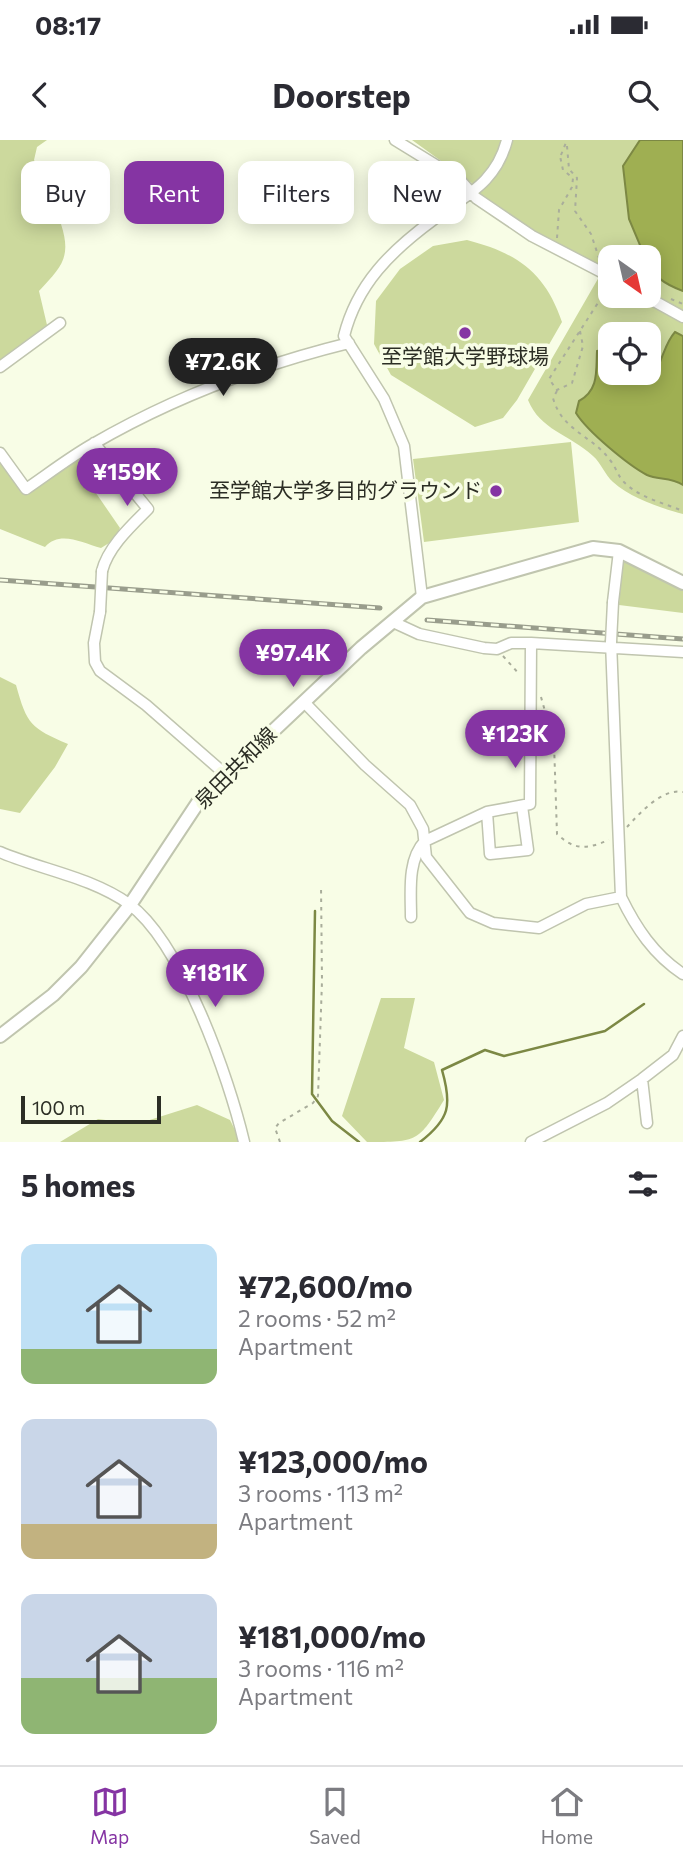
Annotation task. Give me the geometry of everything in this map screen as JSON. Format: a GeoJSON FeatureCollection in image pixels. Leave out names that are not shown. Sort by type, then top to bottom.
{"type":"FeatureCollection","features":[{"type":"Feature","properties":{"kind":"main road","name":"泉田共和線"},"geometry":{"type":"LineString","coordinates":[[0,1036],[53,995],[80,967],[130,905],[199,801],[225,774],[422,597],[593,548],[619,551],[683,583]]}},
{"type":"Feature","properties":{"kind":"street"},"geometry":{"type":"LineString","coordinates":[[395,140],[472,190],[476,198],[532,236],[558,246],[598,269]]}},
{"type":"Feature","properties":{"kind":"street"},"geometry":{"type":"LineString","coordinates":[[422,597],[404,446],[383,399],[344,336],[361,288],[402,244],[492,175],[507,140]]}},
{"type":"Feature","properties":{"kind":"street"},"geometry":{"type":"LineString","coordinates":[[662,305],[683,317]]}},
{"type":"Feature","properties":{"kind":"street"},"geometry":{"type":"LineString","coordinates":[[0,367],[60,323]]}},
{"type":"Feature","properties":{"kind":"street"},"geometry":{"type":"LineString","coordinates":[[0,453],[26,489],[94,443],[227,380],[349,343]]}},
{"type":"Feature","properties":{"kind":"street"},"geometry":{"type":"LineString","coordinates":[[94,443],[148,509],[128,528],[104,562],[100,612],[94,643],[95,662],[100,671],[146,705],[225,774]]}},
{"type":"Feature","properties":{"kind":"street"},"geometry":{"type":"LineString","coordinates":[[619,551],[611,645],[621,897],[633,923],[652,948],[683,974]]}},
{"type":"Feature","properties":{"kind":"street"},"geometry":{"type":"LineString","coordinates":[[393,621],[419,634],[497,649],[510,643],[531,643],[611,645],[683,652]]}},
{"type":"Feature","properties":{"kind":"street"},"geometry":{"type":"LineString","coordinates":[[411,917],[410,879],[418,849],[425,841],[487,812],[530,804],[531,643]]}},
{"type":"Feature","properties":{"kind":"street"},"geometry":{"type":"LineString","coordinates":[[304,702],[365,765],[410,805],[423,829],[426,857],[470,913],[493,923],[539,928],[586,904],[621,897]]}},
{"type":"Feature","properties":{"kind":"street"},"geometry":{"type":"LineString","coordinates":[[487,812],[490,854],[528,850],[522,806]]}},
{"type":"Feature","properties":{"kind":"street"},"geometry":{"type":"LineString","coordinates":[[2,855],[86,882],[130,905],[168,949],[210,1034],[244,1142]]}},
{"type":"Feature","properties":{"kind":"street"},"geometry":{"type":"LineString","coordinates":[[531,1142],[607,1103],[642,1079],[673,1055],[683,1036]]}},
{"type":"Feature","properties":{"kind":"street"},"geometry":{"type":"LineString","coordinates":[[642,1079],[647,1123]]}},
{"type":"Feature","properties":{"kind":"path"},"geometry":{"type":"LineString","coordinates":[[567,140],[569,169],[577,178],[575,211],[591,234],[598,257]]}},
{"type":"Feature","properties":{"kind":"path"},"geometry":{"type":"LineString","coordinates":[[558,246],[559,210],[572,187],[573,178],[563,170],[560,156],[567,146]]}},
{"type":"Feature","properties":{"kind":"path"},"geometry":{"type":"LineString","coordinates":[[557,390],[549,379],[598,303]]}},
{"type":"Feature","properties":{"kind":"path"},"geometry":{"type":"LineString","coordinates":[[580,331],[583,346],[572,383],[557,390],[553,398],[556,408],[577,434],[610,460],[624,482],[643,496],[683,510]]}},
{"type":"Feature","properties":{"kind":"path"},"geometry":{"type":"LineString","coordinates":[[497,649],[541,697],[552,731],[557,834],[568,844],[580,849],[619,836],[646,807],[676,791],[683,792]]}},
{"type":"Feature","properties":{"kind":"path"},"geometry":{"type":"LineString","coordinates":[[279,1142],[275,1128],[279,1123],[313,1103],[317,1096],[322,981],[321,885]]}},
{"type":"Feature","properties":{"kind":"shaded area"},"geometry":{"type":"Polygon","coordinates":[[[0,140],[47,140],[37,147],[34,161],[21,161],[21,224],[61,224],[65,254],[59,268],[39,291],[47,325],[0,360],[0,140]]]}},
{"type":"Feature","properties":{"kind":"shaded area"},"geometry":{"type":"Polygon","coordinates":[[[412,140],[683,140],[683,514],[646,502],[620,488],[593,456],[540,418],[528,400],[598,279],[598,308],[662,308],[662,245],[598,245],[598,276],[478,201],[480,189],[466,179],[466,161],[441,161],[412,140]]]}},
{"type":"Feature","properties":{"kind":"shaded area"},"geometry":{"type":"Polygon","coordinates":[[[640,140],[683,140],[683,291],[662,280],[662,245],[640,245],[629,219],[623,166],[640,140]]]}},
{"type":"Feature","properties":{"kind":"shaded area","name":"至学館大学野球場"},"geometry":{"type":"Polygon","coordinates":[[[467,240],[501,251],[527,267],[547,290],[562,322],[517,400],[503,418],[475,427],[391,375],[374,344],[376,301],[400,269],[433,246],[467,240]]]}},
{"type":"Feature","properties":{"kind":"shaded area"},"geometry":{"type":"Polygon","coordinates":[[[675,332],[683,336],[683,485],[651,477],[639,470],[598,438],[576,413],[579,401],[593,386],[597,351],[598,385],[661,385],[661,360],[675,332]]]}},
{"type":"Feature","properties":{"kind":"shaded area","name":"至学館大学多目的グラウンド"},"geometry":{"type":"Polygon","coordinates":[[[571,442],[579,522],[424,542],[413,459],[571,442]]]}},
{"type":"Feature","properties":{"kind":"shaded area"},"geometry":{"type":"Polygon","coordinates":[[[85,452],[92,455],[85,467],[87,480],[120,528],[114,540],[101,548],[79,541],[57,539],[45,547],[0,529],[0,456],[26,492],[85,452]]]}},
{"type":"Feature","properties":{"kind":"shaded area"},"geometry":{"type":"Polygon","coordinates":[[[623,555],[683,585],[683,613],[619,605],[623,555]]]}},
{"type":"Feature","properties":{"kind":"shaded area"},"geometry":{"type":"Polygon","coordinates":[[[0,677],[16,685],[32,724],[68,744],[55,767],[20,813],[0,809],[0,677]]]}},
{"type":"Feature","properties":{"kind":"shaded area"},"geometry":{"type":"Polygon","coordinates":[[[381,998],[415,998],[404,1048],[434,1062],[444,1100],[422,1132],[415,1137],[407,1140],[367,1142],[342,1116],[381,998]]]}},
{"type":"Feature","properties":{"kind":"shaded area"},"geometry":{"type":"Polygon","coordinates":[[[197,1105],[230,1120],[241,1142],[60,1142],[98,1119],[137,1124],[197,1105]]]}},
{"type":"Feature","properties":{"kind":"waterway"},"geometry":{"type":"LineString","coordinates":[[315,911],[312,1094],[332,1121],[359,1142]]}},
{"type":"Feature","properties":{"kind":"waterway"},"geometry":{"type":"LineString","coordinates":[[420,1142],[438,1126],[446,1110],[447,1093],[442,1070],[485,1050],[504,1056],[605,1031],[644,1004]]}},
{"type":"Feature","properties":{"kind":"railway"},"geometry":{"type":"LineString","coordinates":[[0,580],[380,608]]}},
{"type":"Feature","properties":{"kind":"railway"},"geometry":{"type":"LineString","coordinates":[[427,620],[683,639]]}},
{"type":"Feature","properties":{"kind":"place","name":"至学館大学野球場"},"geometry":{"type":"Point","coordinates":[465,333]}},
{"type":"Feature","properties":{"kind":"place","name":"至学館大学多目的グラウンド"},"geometry":{"type":"Point","coordinates":[496,491]}}]}
